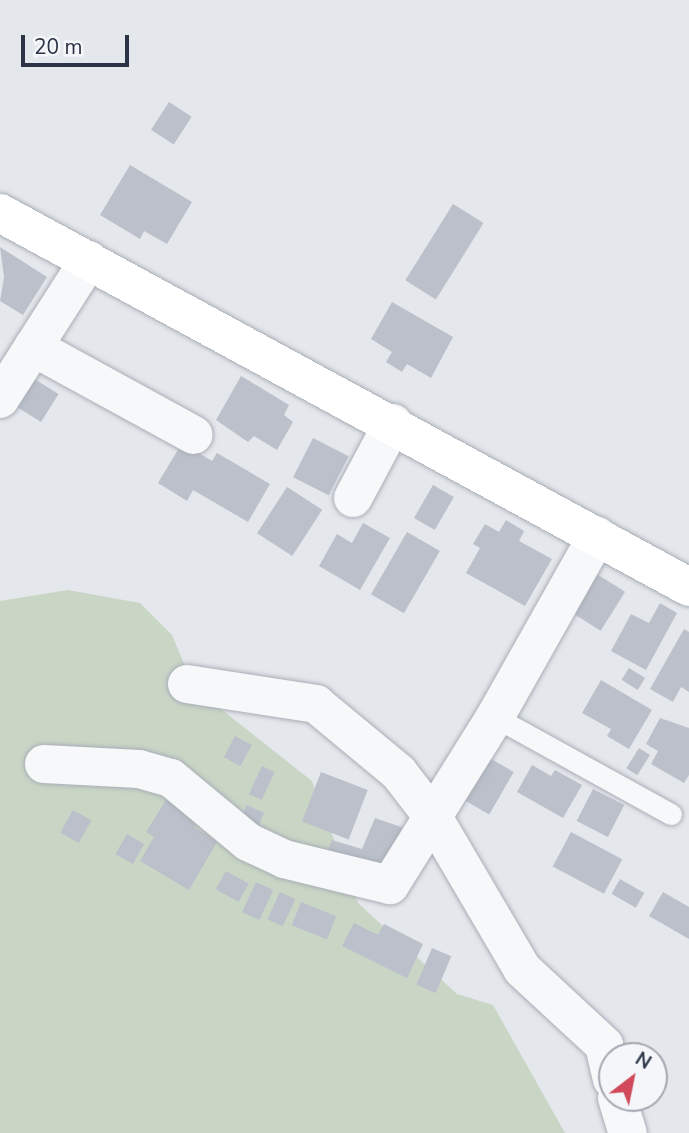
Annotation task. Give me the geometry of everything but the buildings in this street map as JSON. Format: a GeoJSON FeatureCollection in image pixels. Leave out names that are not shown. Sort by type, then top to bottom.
{"type":"FeatureCollection","features":[{"type":"Feature","properties":{"kind":"street"},"geometry":{"type":"LineString","coordinates":[[0,213],[393,423],[689,587]]}},
{"type":"Feature","properties":{"kind":"street"},"geometry":{"type":"LineString","coordinates":[[0,400],[89,260]]}},
{"type":"Feature","properties":{"kind":"street"},"geometry":{"type":"LineString","coordinates":[[33,347],[194,435]]}},
{"type":"Feature","properties":{"kind":"street"},"geometry":{"type":"LineString","coordinates":[[352,498],[393,423]]}},
{"type":"Feature","properties":{"kind":"street"},"geometry":{"type":"LineString","coordinates":[[44,764],[139,769],[171,778],[248,842],[284,859],[381,886],[390,885],[495,717],[597,536]]}},
{"type":"Feature","properties":{"kind":"street"},"geometry":{"type":"LineString","coordinates":[[187,684],[316,704],[399,773],[433,817],[522,969],[601,1042]]}},
{"type":"Feature","properties":{"kind":"street"},"geometry":{"type":"LineString","coordinates":[[621,1112],[628,1133]]}},
{"type":"Feature","properties":{"kind":"lane"},"geometry":{"type":"LineString","coordinates":[[495,717],[671,814]]}},
{"type":"Feature","properties":{"kind":"green space"},"geometry":{"type":"Polygon","coordinates":[[[68,590],[140,603],[172,635],[194,688],[312,781],[358,903],[457,994],[493,1005],[565,1133],[0,1133],[0,601],[68,590]]]}}]}
